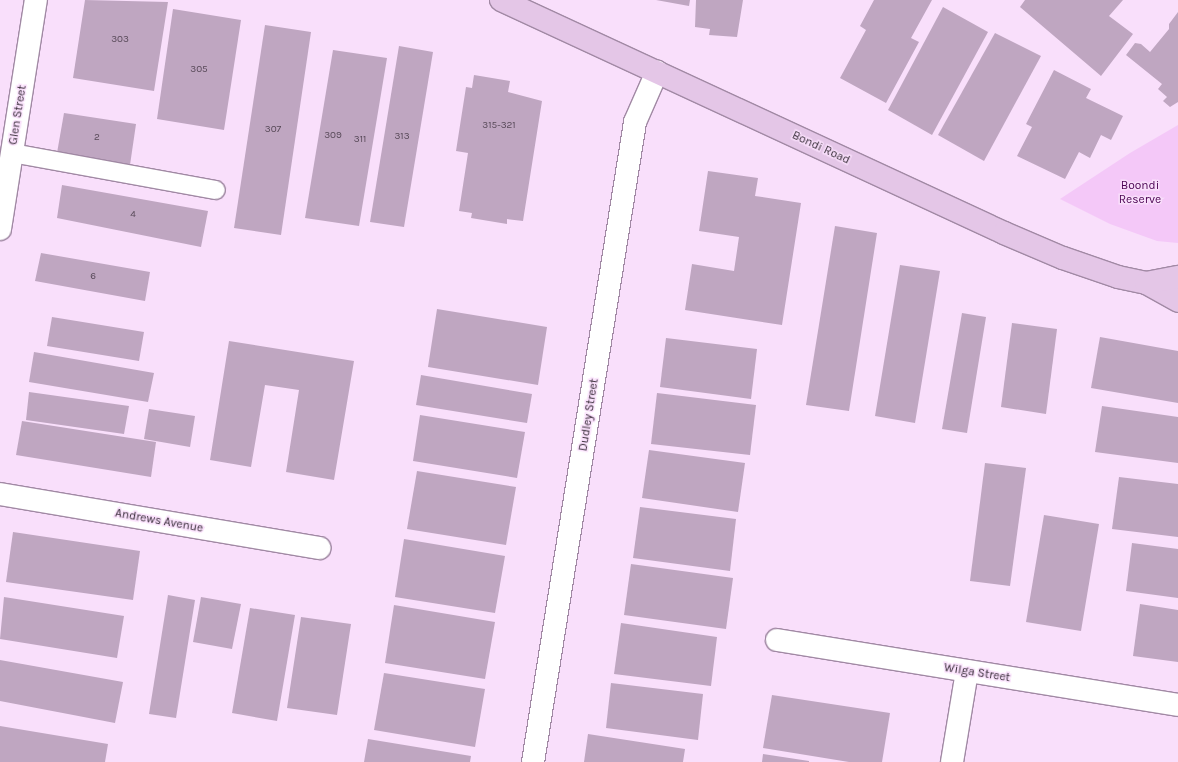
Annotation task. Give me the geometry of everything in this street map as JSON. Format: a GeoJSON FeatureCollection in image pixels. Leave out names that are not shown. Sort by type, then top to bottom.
{"type":"FeatureCollection","features":[{"type":"Feature","properties":{"kind":"main road","name":"Bondi Road"},"geometry":{"type":"LineString","coordinates":[[501,0],[1063,258],[1118,277],[1146,283],[1178,301]]}},
{"type":"Feature","properties":{"kind":"main road","name":"Bondi Road"},"geometry":{"type":"LineString","coordinates":[[1146,283],[1178,277]]}},
{"type":"Feature","properties":{"kind":"street","name":"Glen Street"},"geometry":{"type":"LineString","coordinates":[[0,229],[36,0]]}},
{"type":"Feature","properties":{"kind":"street","name":"Dudley Street"},"geometry":{"type":"LineString","coordinates":[[533,762],[636,122],[657,72]]}},
{"type":"Feature","properties":{"kind":"street","name":"Andrews Avenue"},"geometry":{"type":"LineString","coordinates":[[0,494],[319,548]]}},
{"type":"Feature","properties":{"kind":"street","name":"Wilga Street"},"geometry":{"type":"LineString","coordinates":[[777,640],[1178,705]]}},
{"type":"Feature","properties":{"kind":"street"},"geometry":{"type":"LineString","coordinates":[[952,762],[967,671]]}},
{"type":"Feature","properties":{"kind":"lane"},"geometry":{"type":"LineString","coordinates":[[12,153],[216,190]]}},
{"type":"Feature","properties":{"kind":"green space","name":"Boondi Reserve"},"geometry":{"type":"Polygon","coordinates":[[[1178,125],[1178,243],[1157,241],[1110,224],[1060,199],[1130,153],[1178,125]]]}},
{"type":"Feature","properties":{"kind":"building"},"geometry":{"type":"Polygon","coordinates":[[[85,0],[168,2],[154,91],[73,78],[85,0]]]}},
{"type":"Feature","properties":{"kind":"building"},"geometry":{"type":"Polygon","coordinates":[[[656,0],[690,0],[689,6],[656,0]]]}},
{"type":"Feature","properties":{"kind":"building"},"geometry":{"type":"Polygon","coordinates":[[[696,0],[743,0],[737,37],[709,35],[710,29],[695,27],[696,0]]]}},
{"type":"Feature","properties":{"kind":"building"},"geometry":{"type":"Polygon","coordinates":[[[874,0],[932,0],[911,38],[919,42],[886,103],[840,78],[866,30],[860,26],[874,0]]]}},
{"type":"Feature","properties":{"kind":"building"},"geometry":{"type":"Polygon","coordinates":[[[1025,0],[1123,0],[1109,16],[1133,34],[1101,76],[1020,7],[1025,0]]]}},
{"type":"Feature","properties":{"kind":"building"},"geometry":{"type":"Polygon","coordinates":[[[943,7],[988,32],[932,135],[888,110],[943,7]]]}},
{"type":"Feature","properties":{"kind":"building"},"geometry":{"type":"Polygon","coordinates":[[[173,9],[241,20],[224,130],[157,119],[173,9]]]}},
{"type":"Feature","properties":{"kind":"building"},"geometry":{"type":"Polygon","coordinates":[[[1178,12],[1178,102],[1170,107],[1163,101],[1167,97],[1158,89],[1162,84],[1126,55],[1135,43],[1141,44],[1150,52],[1169,29],[1169,24],[1178,12]]]}},
{"type":"Feature","properties":{"kind":"building"},"geometry":{"type":"Polygon","coordinates":[[[265,25],[311,32],[281,235],[234,228],[265,25]]]}},
{"type":"Feature","properties":{"kind":"building"},"geometry":{"type":"Polygon","coordinates":[[[995,33],[1041,56],[984,161],[938,135],[995,33]]]}},
{"type":"Feature","properties":{"kind":"building"},"geometry":{"type":"Polygon","coordinates":[[[399,46],[433,52],[404,227],[370,222],[399,46]]]}},
{"type":"Feature","properties":{"kind":"building"},"geometry":{"type":"Polygon","coordinates":[[[333,50],[387,58],[359,226],[305,218],[333,50]]]}},
{"type":"Feature","properties":{"kind":"building"},"geometry":{"type":"Polygon","coordinates":[[[1054,70],[1091,89],[1086,98],[1123,116],[1111,140],[1101,135],[1090,158],[1079,152],[1065,179],[1017,156],[1032,127],[1026,124],[1054,70]]]}},
{"type":"Feature","properties":{"kind":"building"},"geometry":{"type":"Polygon","coordinates":[[[474,75],[510,81],[508,92],[542,101],[523,221],[507,219],[507,224],[471,218],[472,213],[459,211],[468,153],[456,151],[466,87],[472,88],[474,75]]]}},
{"type":"Feature","properties":{"kind":"building"},"geometry":{"type":"Polygon","coordinates":[[[64,113],[136,124],[130,165],[57,153],[64,113]]]}},
{"type":"Feature","properties":{"kind":"building"},"geometry":{"type":"Polygon","coordinates":[[[708,171],[758,178],[755,196],[801,203],[782,325],[685,310],[692,264],[734,271],[739,237],[699,231],[708,171]]]}},
{"type":"Feature","properties":{"kind":"building"},"geometry":{"type":"Polygon","coordinates":[[[62,185],[208,211],[201,247],[57,218],[62,185]]]}},
{"type":"Feature","properties":{"kind":"building"},"geometry":{"type":"Polygon","coordinates":[[[835,226],[877,233],[849,411],[806,405],[835,226]]]}},
{"type":"Feature","properties":{"kind":"building"},"geometry":{"type":"Polygon","coordinates":[[[41,253],[150,272],[145,301],[35,281],[41,253]]]}},
{"type":"Feature","properties":{"kind":"building"},"geometry":{"type":"Polygon","coordinates":[[[900,265],[940,271],[915,423],[875,416],[900,265]]]}},
{"type":"Feature","properties":{"kind":"building"},"geometry":{"type":"Polygon","coordinates":[[[437,309],[547,327],[538,385],[428,367],[437,309]]]}},
{"type":"Feature","properties":{"kind":"building"},"geometry":{"type":"Polygon","coordinates":[[[962,313],[986,317],[967,433],[942,429],[962,313]]]}},
{"type":"Feature","properties":{"kind":"building"},"geometry":{"type":"Polygon","coordinates":[[[52,317],[144,332],[139,361],[47,346],[52,317]]]}},
{"type":"Feature","properties":{"kind":"building"},"geometry":{"type":"Polygon","coordinates":[[[1012,323],[1057,329],[1046,414],[1001,407],[1012,323]]]}},
{"type":"Feature","properties":{"kind":"building"},"geometry":{"type":"Polygon","coordinates":[[[1100,337],[1178,351],[1178,403],[1091,388],[1100,337]]]}},
{"type":"Feature","properties":{"kind":"building"},"geometry":{"type":"Polygon","coordinates":[[[666,338],[757,349],[751,399],[660,387],[666,338]]]}},
{"type":"Feature","properties":{"kind":"building"},"geometry":{"type":"Polygon","coordinates":[[[229,341],[354,361],[334,480],[286,472],[299,390],[265,385],[251,467],[210,460],[229,341]]]}},
{"type":"Feature","properties":{"kind":"building"},"geometry":{"type":"Polygon","coordinates":[[[34,352],[154,373],[148,402],[29,382],[34,352]]]}},
{"type":"Feature","properties":{"kind":"building"},"geometry":{"type":"Polygon","coordinates":[[[421,375],[532,394],[527,423],[416,405],[421,375]]]}},
{"type":"Feature","properties":{"kind":"building"},"geometry":{"type":"Polygon","coordinates":[[[29,392],[129,406],[124,434],[26,420],[29,392]]]}},
{"type":"Feature","properties":{"kind":"building"},"geometry":{"type":"Polygon","coordinates":[[[657,393],[756,405],[750,455],[651,444],[657,393]]]}},
{"type":"Feature","properties":{"kind":"building"},"geometry":{"type":"Polygon","coordinates":[[[1102,406],[1178,417],[1178,463],[1095,452],[1102,406]]]}},
{"type":"Feature","properties":{"kind":"building"},"geometry":{"type":"Polygon","coordinates":[[[149,409],[195,416],[190,447],[144,439],[149,409]]]}},
{"type":"Feature","properties":{"kind":"building"},"geometry":{"type":"Polygon","coordinates":[[[420,415],[525,432],[517,478],[413,461],[420,415]]]}},
{"type":"Feature","properties":{"kind":"building"},"geometry":{"type":"Polygon","coordinates":[[[22,421],[156,442],[151,477],[16,455],[22,421]]]}},
{"type":"Feature","properties":{"kind":"building"},"geometry":{"type":"Polygon","coordinates":[[[649,450],[745,463],[738,512],[642,498],[649,450]]]}},
{"type":"Feature","properties":{"kind":"building"},"geometry":{"type":"Polygon","coordinates":[[[985,463],[1026,468],[1010,586],[970,581],[985,463]]]}},
{"type":"Feature","properties":{"kind":"building"},"geometry":{"type":"Polygon","coordinates":[[[417,471],[516,487],[506,545],[407,529],[417,471]]]}},
{"type":"Feature","properties":{"kind":"building"},"geometry":{"type":"Polygon","coordinates":[[[1119,477],[1178,484],[1178,537],[1112,529],[1119,477]]]}},
{"type":"Feature","properties":{"kind":"building"},"geometry":{"type":"Polygon","coordinates":[[[640,507],[736,519],[730,571],[633,558],[640,507]]]}},
{"type":"Feature","properties":{"kind":"building"},"geometry":{"type":"Polygon","coordinates":[[[1044,515],[1099,524],[1081,631],[1026,622],[1044,515]]]}},
{"type":"Feature","properties":{"kind":"building"},"geometry":{"type":"Polygon","coordinates":[[[13,532],[140,551],[133,600],[6,582],[13,532]]]}},
{"type":"Feature","properties":{"kind":"building"},"geometry":{"type":"Polygon","coordinates":[[[404,539],[505,556],[495,613],[395,597],[404,539]]]}},
{"type":"Feature","properties":{"kind":"building"},"geometry":{"type":"Polygon","coordinates":[[[1132,543],[1178,549],[1178,598],[1126,591],[1132,543]]]}},
{"type":"Feature","properties":{"kind":"building"},"geometry":{"type":"Polygon","coordinates":[[[631,564],[733,578],[726,629],[624,615],[631,564]]]}},
{"type":"Feature","properties":{"kind":"building"},"geometry":{"type":"Polygon","coordinates":[[[168,595],[195,600],[176,718],[149,714],[168,595]]]}},
{"type":"Feature","properties":{"kind":"building"},"geometry":{"type":"Polygon","coordinates":[[[4,597],[124,616],[117,658],[0,639],[4,597]]]}},
{"type":"Feature","properties":{"kind":"building"},"geometry":{"type":"Polygon","coordinates":[[[201,597],[241,604],[232,649],[193,642],[201,597]]]}},
{"type":"Feature","properties":{"kind":"building"},"geometry":{"type":"Polygon","coordinates":[[[1140,604],[1178,610],[1178,662],[1133,656],[1140,604]]]}},
{"type":"Feature","properties":{"kind":"building"},"geometry":{"type":"Polygon","coordinates":[[[394,605],[495,622],[485,679],[385,663],[394,605]]]}},
{"type":"Feature","properties":{"kind":"building"},"geometry":{"type":"Polygon","coordinates":[[[250,608],[295,615],[277,721],[232,713],[250,608]]]}},
{"type":"Feature","properties":{"kind":"building"},"geometry":{"type":"Polygon","coordinates":[[[301,617],[351,624],[337,715],[287,708],[301,617]]]}},
{"type":"Feature","properties":{"kind":"building"},"geometry":{"type":"Polygon","coordinates":[[[621,623],[717,637],[711,686],[614,674],[621,623]]]}},
{"type":"Feature","properties":{"kind":"building"},"geometry":{"type":"Polygon","coordinates":[[[0,660],[123,682],[115,723],[0,701],[0,660]]]}},
{"type":"Feature","properties":{"kind":"building"},"geometry":{"type":"Polygon","coordinates":[[[384,673],[485,689],[475,747],[374,730],[384,673]]]}},
{"type":"Feature","properties":{"kind":"building"},"geometry":{"type":"Polygon","coordinates":[[[611,683],[703,694],[698,740],[606,728],[611,683]]]}},
{"type":"Feature","properties":{"kind":"building"},"geometry":{"type":"Polygon","coordinates":[[[772,695],[890,713],[882,762],[849,762],[763,748],[772,695]]]}},
{"type":"Feature","properties":{"kind":"building"},"geometry":{"type":"Polygon","coordinates":[[[0,726],[108,744],[105,762],[0,762],[0,726]]]}},
{"type":"Feature","properties":{"kind":"building"},"geometry":{"type":"Polygon","coordinates":[[[588,734],[685,749],[683,762],[584,762],[588,734]]]}},
{"type":"Feature","properties":{"kind":"building"},"geometry":{"type":"Polygon","coordinates":[[[368,739],[471,756],[470,762],[364,762],[368,739]]]}},
{"type":"Feature","properties":{"kind":"building"},"geometry":{"type":"Polygon","coordinates":[[[763,754],[809,761],[809,762],[762,762],[763,754]]]}}]}
